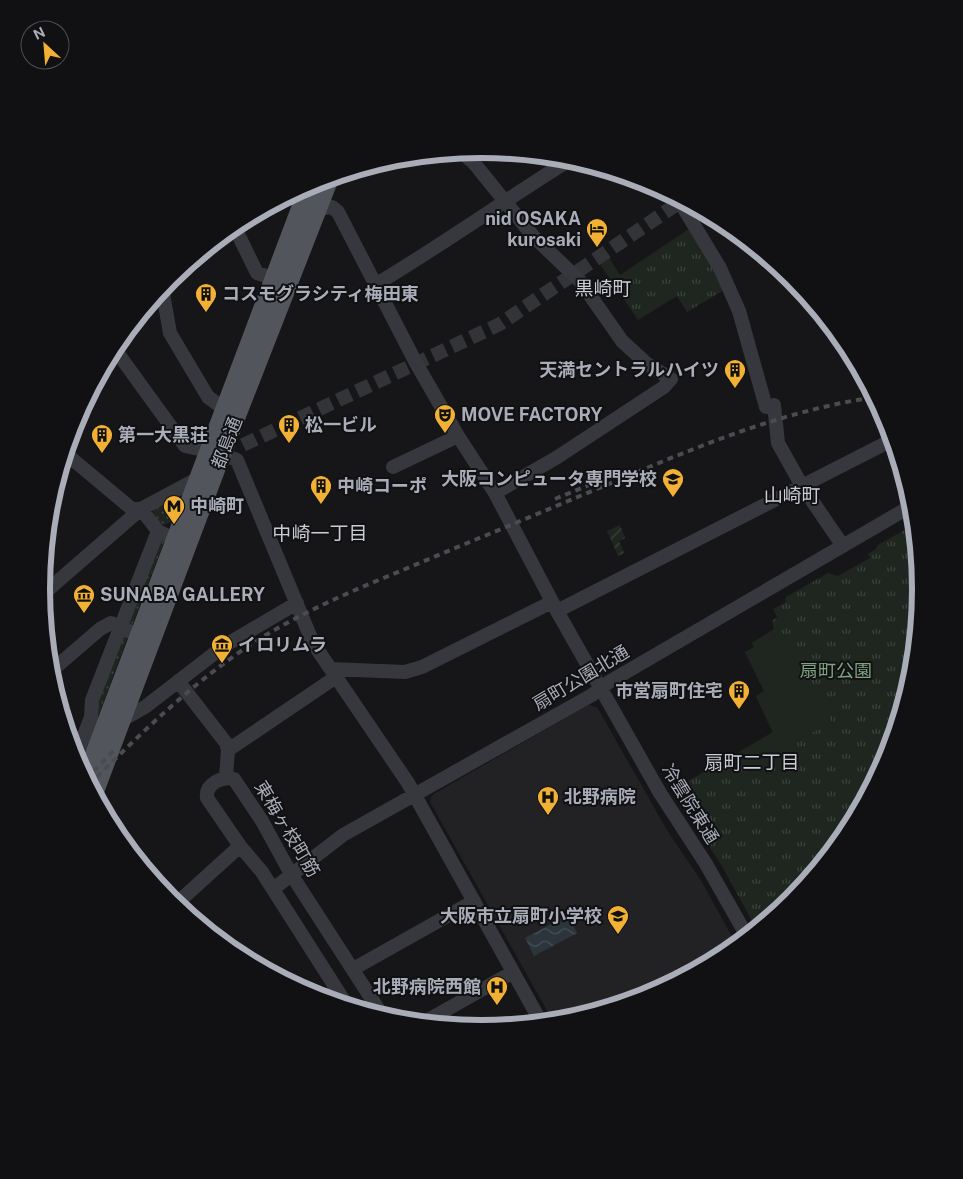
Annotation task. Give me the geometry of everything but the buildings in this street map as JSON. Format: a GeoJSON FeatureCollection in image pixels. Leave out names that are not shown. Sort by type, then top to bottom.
{"type":"FeatureCollection","features":[{"type":"Feature","properties":{"kind":"main road","name":"都島通"},"geometry":{"type":"LineString","coordinates":[[97,786],[124,719],[215,452],[326,187]]}},
{"type":"Feature","properties":{"kind":"main road","name":"都島通"},"geometry":{"type":"LineString","coordinates":[[89,768],[138,635],[200,478],[215,452],[223,408],[304,196]]}},
{"type":"Feature","properties":{"kind":"street"},"geometry":{"type":"LineString","coordinates":[[469,158],[533,236],[580,281],[622,341],[647,364],[671,379],[664,386],[563,453],[495,493]]}},
{"type":"Feature","properties":{"kind":"street"},"geometry":{"type":"LineString","coordinates":[[375,284],[436,249],[505,200],[560,165]]}},
{"type":"Feature","properties":{"kind":"street","name":"冷雲院東通"},"geometry":{"type":"LineString","coordinates":[[318,208],[332,207],[338,212],[416,363],[458,436],[495,493],[555,606],[660,793],[710,870],[744,932]]}},
{"type":"Feature","properties":{"kind":"street"},"geometry":{"type":"LineString","coordinates":[[684,209],[720,268],[740,311],[770,406],[778,443],[802,486],[843,546]]}},
{"type":"Feature","properties":{"kind":"street"},"geometry":{"type":"LineString","coordinates":[[238,234],[256,273],[272,278]]}},
{"type":"Feature","properties":{"kind":"street"},"geometry":{"type":"LineString","coordinates":[[164,298],[170,333],[208,397],[223,408]]}},
{"type":"Feature","properties":{"kind":"street"},"geometry":{"type":"LineString","coordinates":[[120,356],[185,446],[215,452],[239,462],[313,642],[415,796],[538,1017]]}},
{"type":"Feature","properties":{"kind":"street"},"geometry":{"type":"LineString","coordinates":[[393,468],[458,436]]}},
{"type":"Feature","properties":{"kind":"street"},"geometry":{"type":"LineString","coordinates":[[228,750],[334,673],[405,672],[422,667],[555,606],[887,443]]}},
{"type":"Feature","properties":{"kind":"street"},"geometry":{"type":"LineString","coordinates":[[71,458],[132,509],[141,509]]}},
{"type":"Feature","properties":{"kind":"street"},"geometry":{"type":"LineString","coordinates":[[50,588],[141,509],[200,478]]}},
{"type":"Feature","properties":{"kind":"street"},"geometry":{"type":"LineString","coordinates":[[141,509],[158,531],[176,540]]}},
{"type":"Feature","properties":{"kind":"street","name":"扇町公園北通"},"geometry":{"type":"LineString","coordinates":[[273,889],[343,835],[602,689],[609,682],[906,510]]}},
{"type":"Feature","properties":{"kind":"street"},"geometry":{"type":"LineString","coordinates":[[80,746],[91,717],[92,700],[158,531]]}},
{"type":"Feature","properties":{"kind":"street"},"geometry":{"type":"LineString","coordinates":[[124,719],[145,707],[224,646],[296,602]]}},
{"type":"Feature","properties":{"kind":"street"},"geometry":{"type":"LineString","coordinates":[[57,667],[100,629],[111,623],[138,635]]}},
{"type":"Feature","properties":{"kind":"street"},"geometry":{"type":"LineString","coordinates":[[178,680],[226,743],[228,750],[226,777]]}},
{"type":"Feature","properties":{"kind":"street","name":"東梅ヶ枝町筋"},"geometry":{"type":"LineString","coordinates":[[342,998],[262,872],[240,846],[207,798],[206,792],[210,786],[226,777],[234,779],[256,812],[291,874],[378,1008]]}},
{"type":"Feature","properties":{"kind":"street"},"geometry":{"type":"LineString","coordinates":[[181,900],[240,846]]}},
{"type":"Feature","properties":{"kind":"street"},"geometry":{"type":"LineString","coordinates":[[353,969],[474,901]]}},
{"type":"Feature","properties":{"kind":"street"},"geometry":{"type":"LineString","coordinates":[[433,1018],[513,972]]}},
{"type":"Feature","properties":{"kind":"street"},"geometry":{"type":"LineString","coordinates":[[331,994],[336,989]]}},
{"type":"Feature","properties":{"kind":"shaded area"},"geometry":{"type":"Polygon","coordinates":[[[588,705],[597,707],[667,830],[702,882],[733,939],[697,963],[647,988],[593,1006],[550,1015],[430,802],[432,795],[588,705]]]}},
{"type":"Feature","properties":{"kind":"green space"},"geometry":{"type":"Polygon","coordinates":[[[689,229],[712,266],[724,290],[687,312],[677,296],[638,320],[600,264],[609,258],[620,275],[689,229]]]}},
{"type":"Feature","properties":{"kind":"green space"},"geometry":{"type":"Polygon","coordinates":[[[179,496],[171,522],[164,525],[154,514],[153,509],[179,496]]]}},
{"type":"Feature","properties":{"kind":"green space"},"geometry":{"type":"Polygon","coordinates":[[[620,525],[625,538],[619,541],[624,553],[618,556],[607,531],[620,525]]]}},
{"type":"Feature","properties":{"kind":"green space","name":"扇町公園"},"geometry":{"type":"Polygon","coordinates":[[[908,528],[912,561],[912,618],[905,674],[890,728],[869,780],[840,829],[824,852],[787,895],[754,924],[722,866],[672,790],[773,733],[756,696],[764,691],[745,652],[754,647],[752,643],[774,629],[772,621],[777,617],[773,609],[785,603],[786,597],[828,573],[838,576],[870,558],[868,554],[876,549],[878,545],[908,528]]]}},
{"type":"Feature","properties":{"kind":"green space"},"geometry":{"type":"Polygon","coordinates":[[[161,540],[164,542],[132,626],[127,625],[161,540]]]}},
{"type":"Feature","properties":{"kind":"green space"},"geometry":{"type":"Polygon","coordinates":[[[782,632],[835,728],[836,734],[828,738],[823,729],[819,729],[786,746],[791,757],[755,778],[740,751],[773,732],[756,696],[764,691],[745,652],[782,632]]]}},
{"type":"Feature","properties":{"kind":"green space"},"geometry":{"type":"Polygon","coordinates":[[[123,634],[128,636],[87,746],[96,703],[123,634]]]}},
{"type":"Feature","properties":{"kind":"water"},"geometry":{"type":"Polygon","coordinates":[[[568,915],[577,933],[534,956],[525,938],[568,915]]]}},
{"type":"Feature","properties":{"kind":"tunnel"},"geometry":{"type":"LineString","coordinates":[[243,445],[500,324],[676,204]]}},
{"type":"Feature","properties":{"kind":"railway"},"geometry":{"type":"LineString","coordinates":[[94,780],[145,730],[204,678],[265,635],[303,614],[383,578],[688,451],[762,424],[799,413],[869,398]]}},
{"type":"Feature","properties":{"kind":"railway"},"geometry":{"type":"LineString","coordinates":[[555,499],[601,480]]}},
{"type":"Feature","properties":{"kind":"railway"},"geometry":{"type":"LineString","coordinates":[[91,774],[114,750]]}},
{"type":"Feature","properties":{"kind":"place","name":"nid OSAKA kurosaki"},"geometry":{"type":"Point","coordinates":[597,248]}},
{"type":"Feature","properties":{"kind":"place","name":"コスモグラシティ梅田東"},"geometry":{"type":"Point","coordinates":[206,313]}},
{"type":"Feature","properties":{"kind":"place","name":"天満セントラルハイツ"},"geometry":{"type":"Point","coordinates":[735,389]}},
{"type":"Feature","properties":{"kind":"place","name":"MOVE FACTORY"},"geometry":{"type":"Point","coordinates":[445,434]}},
{"type":"Feature","properties":{"kind":"place","name":"松一ビル"},"geometry":{"type":"Point","coordinates":[289,444]}},
{"type":"Feature","properties":{"kind":"place","name":"第一大黒荘"},"geometry":{"type":"Point","coordinates":[102,454]}},
{"type":"Feature","properties":{"kind":"place","name":"大阪コンピュータ専門学校"},"geometry":{"type":"Point","coordinates":[673,498]}},
{"type":"Feature","properties":{"kind":"place","name":"中崎コーポ"},"geometry":{"type":"Point","coordinates":[321,505]}},
{"type":"Feature","properties":{"kind":"place","name":"中崎町"},"geometry":{"type":"Point","coordinates":[174,525]}},
{"type":"Feature","properties":{"kind":"place","name":"SUNABA GALLERY"},"geometry":{"type":"Point","coordinates":[84,614]}},
{"type":"Feature","properties":{"kind":"place","name":"イロリムラ"},"geometry":{"type":"Point","coordinates":[222,664]}},
{"type":"Feature","properties":{"kind":"place","name":"市営扇町住宅"},"geometry":{"type":"Point","coordinates":[739,710]}},
{"type":"Feature","properties":{"kind":"place","name":"北野病院"},"geometry":{"type":"Point","coordinates":[548,816]}},
{"type":"Feature","properties":{"kind":"place","name":"大阪市立扇町小学校"},"geometry":{"type":"Point","coordinates":[618,935]}},
{"type":"Feature","properties":{"kind":"place","name":"北野病院西館"},"geometry":{"type":"Point","coordinates":[497,1006]}},
{"type":"Feature","properties":{"kind":"district","name":"黒崎町"},"geometry":{"type":"Point","coordinates":[603,288]}},
{"type":"Feature","properties":{"kind":"district","name":"山崎町"},"geometry":{"type":"Point","coordinates":[792,495]}},
{"type":"Feature","properties":{"kind":"district","name":"中崎一丁目"},"geometry":{"type":"Point","coordinates":[320,533]}},
{"type":"Feature","properties":{"kind":"district","name":"扇町二丁目"},"geometry":{"type":"Point","coordinates":[752,762]}}]}
